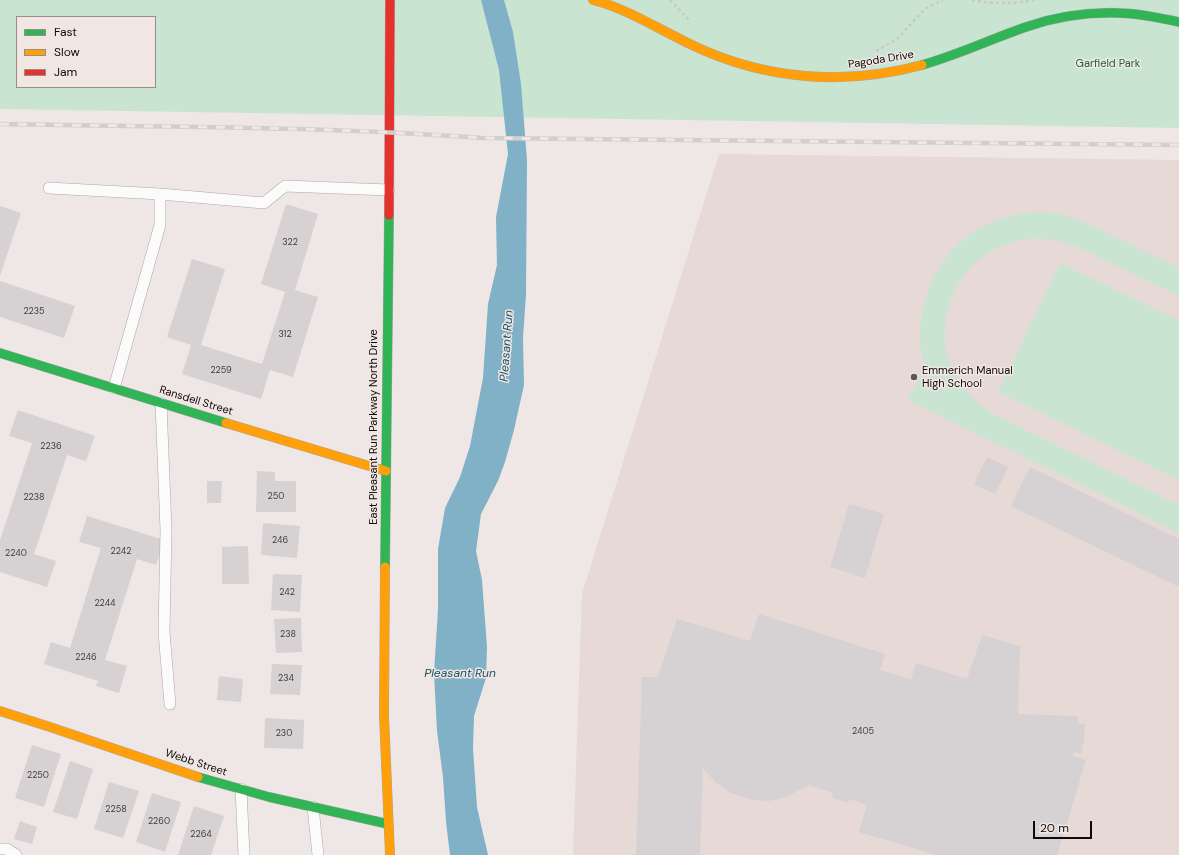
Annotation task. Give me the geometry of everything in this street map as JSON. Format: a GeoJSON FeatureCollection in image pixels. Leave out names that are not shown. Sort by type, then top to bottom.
{"type":"FeatureCollection","features":[{"type":"Feature","properties":{"kind":"street","name":"East Pleasant Run Parkway North Drive"},"geometry":{"type":"LineString","coordinates":[[390,0],[384,715],[390,855]]}},
{"type":"Feature","properties":{"kind":"street","name":"Pagoda Drive"},"geometry":{"type":"LineString","coordinates":[[593,0],[632,15],[700,49],[733,62],[752,68],[789,75],[816,77],[844,77],[878,74],[920,66],[1029,26],[1073,16],[1128,13],[1179,22]]}},
{"type":"Feature","properties":{"kind":"street","name":"Ransdell Street"},"geometry":{"type":"LineString","coordinates":[[0,353],[386,471]]}},
{"type":"Feature","properties":{"kind":"street","name":"Webb Street"},"geometry":{"type":"LineString","coordinates":[[0,711],[178,770],[241,789],[388,824]]}},
{"type":"Feature","properties":{"kind":"lane"},"geometry":{"type":"LineString","coordinates":[[49,188],[160,194],[264,203],[285,186],[389,190]]}},
{"type":"Feature","properties":{"kind":"lane"},"geometry":{"type":"LineString","coordinates":[[114,388],[160,225],[160,194]]}},
{"type":"Feature","properties":{"kind":"lane"},"geometry":{"type":"LineString","coordinates":[[161,403],[166,530],[164,632],[170,704]]}},
{"type":"Feature","properties":{"kind":"lane"},"geometry":{"type":"LineString","coordinates":[[241,789],[244,855]]}},
{"type":"Feature","properties":{"kind":"lane"},"geometry":{"type":"LineString","coordinates":[[313,807],[318,855]]}},
{"type":"Feature","properties":{"kind":"lane"},"geometry":{"type":"LineString","coordinates":[[0,849],[7,849],[16,855]]}},
{"type":"Feature","properties":{"kind":"path"},"geometry":{"type":"LineString","coordinates":[[872,53],[896,40],[925,9],[943,0]]}},
{"type":"Feature","properties":{"kind":"path"},"geometry":{"type":"LineString","coordinates":[[972,0],[988,3],[1026,2],[1038,0]]}},
{"type":"Feature","properties":{"kind":"shaded area","name":"Emmerich Manual High School"},"geometry":{"type":"Polygon","coordinates":[[[719,154],[1179,160],[1179,855],[573,855],[582,594],[719,154]]]}},
{"type":"Feature","properties":{"kind":"green space","name":"Garfield Park"},"geometry":{"type":"Polygon","coordinates":[[[0,0],[1179,0],[1179,128],[0,109],[0,0]]]}},
{"type":"Feature","properties":{"kind":"green space"},"geometry":{"type":"Polygon","coordinates":[[[1034,212],[1054,213],[1071,217],[1089,224],[1179,268],[1179,296],[1078,247],[1064,242],[1036,238],[1021,240],[999,247],[981,258],[966,274],[954,292],[947,313],[945,335],[948,357],[957,378],[965,390],[975,400],[999,417],[1179,505],[1179,533],[908,400],[919,377],[931,383],[922,354],[920,333],[922,312],[936,273],[948,256],[963,240],[980,228],[999,219],[1034,212]]]}},
{"type":"Feature","properties":{"kind":"green space"},"geometry":{"type":"Polygon","coordinates":[[[1060,263],[1179,320],[1179,480],[998,392],[1060,263]]]}},
{"type":"Feature","properties":{"kind":"water","name":"Pleasant Run"},"geometry":{"type":"Polygon","coordinates":[[[481,0],[504,0],[513,32],[521,84],[527,160],[526,294],[523,338],[524,385],[505,462],[498,481],[481,514],[476,551],[482,580],[487,647],[486,678],[474,716],[473,748],[477,807],[488,855],[450,855],[437,731],[434,673],[438,609],[438,549],[445,508],[460,477],[470,446],[483,378],[488,304],[497,265],[496,217],[508,154],[499,70],[481,0]]]}},
{"type":"Feature","properties":{"kind":"building"},"geometry":{"type":"Polygon","coordinates":[[[286,204],[318,214],[295,290],[318,297],[293,377],[270,370],[261,399],[182,374],[191,345],[167,337],[192,259],[225,269],[201,345],[262,364],[285,292],[261,284],[286,204]]]}},
{"type":"Feature","properties":{"kind":"building"},"geometry":{"type":"Polygon","coordinates":[[[0,206],[21,213],[0,276],[0,206]]]}},
{"type":"Feature","properties":{"kind":"building"},"geometry":{"type":"Polygon","coordinates":[[[0,281],[75,306],[64,338],[0,317],[0,281]]]}},
{"type":"Feature","properties":{"kind":"building"},"geometry":{"type":"Polygon","coordinates":[[[18,410],[95,436],[86,461],[67,455],[34,554],[56,561],[47,587],[0,572],[0,540],[32,443],[9,436],[18,410]]]}},
{"type":"Feature","properties":{"kind":"building"},"geometry":{"type":"Polygon","coordinates":[[[987,457],[1008,467],[995,494],[974,484],[987,457]]]}},
{"type":"Feature","properties":{"kind":"building"},"geometry":{"type":"Polygon","coordinates":[[[1030,467],[1179,539],[1179,587],[1011,506],[1030,467]]]}},
{"type":"Feature","properties":{"kind":"building"},"geometry":{"type":"Polygon","coordinates":[[[257,471],[275,472],[275,481],[296,481],[296,512],[256,512],[257,471]]]}},
{"type":"Feature","properties":{"kind":"building"},"geometry":{"type":"Polygon","coordinates":[[[207,481],[222,481],[221,503],[207,503],[207,481]]]}},
{"type":"Feature","properties":{"kind":"building"},"geometry":{"type":"Polygon","coordinates":[[[849,504],[884,514],[865,578],[830,567],[849,504]]]}},
{"type":"Feature","properties":{"kind":"building"},"geometry":{"type":"Polygon","coordinates":[[[87,516],[164,540],[156,565],[137,559],[105,660],[127,666],[119,693],[96,686],[98,681],[44,664],[51,642],[70,648],[101,548],[79,542],[87,516]]]}},
{"type":"Feature","properties":{"kind":"building"},"geometry":{"type":"Polygon","coordinates":[[[263,523],[300,526],[297,558],[261,555],[263,523]]]}},
{"type":"Feature","properties":{"kind":"building"},"geometry":{"type":"Polygon","coordinates":[[[248,546],[249,584],[222,584],[222,547],[248,546]]]}},
{"type":"Feature","properties":{"kind":"building"},"geometry":{"type":"Polygon","coordinates":[[[273,574],[302,575],[300,612],[271,610],[273,574]]]}},
{"type":"Feature","properties":{"kind":"building"},"geometry":{"type":"Polygon","coordinates":[[[759,614],[885,654],[880,670],[911,680],[916,663],[967,679],[982,635],[1020,646],[1018,714],[1078,716],[1078,724],[1085,724],[1081,754],[1074,752],[1073,756],[1086,760],[1057,855],[936,855],[859,832],[867,805],[849,799],[847,803],[832,798],[833,793],[809,785],[786,797],[769,801],[748,799],[731,793],[715,782],[703,768],[700,855],[636,855],[642,677],[658,677],[677,619],[750,641],[759,614]]]}},
{"type":"Feature","properties":{"kind":"building"},"geometry":{"type":"Polygon","coordinates":[[[301,618],[302,652],[276,653],[274,619],[301,618]]]}},
{"type":"Feature","properties":{"kind":"building"},"geometry":{"type":"Polygon","coordinates":[[[272,664],[302,665],[300,695],[270,694],[272,664]]]}},
{"type":"Feature","properties":{"kind":"building"},"geometry":{"type":"Polygon","coordinates":[[[219,676],[243,679],[241,702],[217,700],[219,676]]]}},
{"type":"Feature","properties":{"kind":"building"},"geometry":{"type":"Polygon","coordinates":[[[265,718],[304,720],[303,749],[264,748],[265,718]]]}},
{"type":"Feature","properties":{"kind":"building"},"geometry":{"type":"Polygon","coordinates":[[[32,745],[61,754],[44,807],[15,798],[32,745]]]}},
{"type":"Feature","properties":{"kind":"building"},"geometry":{"type":"Polygon","coordinates":[[[70,761],[93,769],[77,819],[53,812],[70,761]]]}},
{"type":"Feature","properties":{"kind":"building"},"geometry":{"type":"Polygon","coordinates":[[[109,782],[139,791],[123,838],[94,829],[109,782]]]}},
{"type":"Feature","properties":{"kind":"building"},"geometry":{"type":"Polygon","coordinates":[[[152,793],[181,802],[165,852],[136,842],[152,793]]]}},
{"type":"Feature","properties":{"kind":"building"},"geometry":{"type":"Polygon","coordinates":[[[194,806],[224,816],[211,855],[178,855],[194,806]]]}},
{"type":"Feature","properties":{"kind":"building"},"geometry":{"type":"Polygon","coordinates":[[[20,821],[37,827],[32,844],[14,839],[20,821]]]}},
{"type":"Feature","properties":{"kind":"railway"},"geometry":{"type":"LineString","coordinates":[[0,124],[301,129],[482,138],[1179,145]]}},
{"type":"Feature","properties":{"kind":"traffic: fast"},"geometry":{"type":"LineString","coordinates":[[922,65],[949,57],[1048,20],[1095,13],[1126,13],[1179,22]]}},
{"type":"Feature","properties":{"kind":"traffic: fast"},"geometry":{"type":"LineString","coordinates":[[385,567],[389,215]]}},
{"type":"Feature","properties":{"kind":"traffic: fast"},"geometry":{"type":"LineString","coordinates":[[0,353],[226,423]]}},
{"type":"Feature","properties":{"kind":"traffic: fast"},"geometry":{"type":"LineString","coordinates":[[198,777],[269,797],[388,824]]}},
{"type":"Feature","properties":{"kind":"traffic: slow"},"geometry":{"type":"LineString","coordinates":[[593,0],[631,14],[692,45],[720,57],[748,66],[777,72],[806,76],[864,76],[893,72],[922,65]]}},
{"type":"Feature","properties":{"kind":"traffic: slow"},"geometry":{"type":"LineString","coordinates":[[226,423],[386,471]]}},
{"type":"Feature","properties":{"kind":"traffic: slow"},"geometry":{"type":"LineString","coordinates":[[385,567],[384,715],[390,855]]}},
{"type":"Feature","properties":{"kind":"traffic: slow"},"geometry":{"type":"LineString","coordinates":[[0,711],[198,777]]}},
{"type":"Feature","properties":{"kind":"traffic: jam"},"geometry":{"type":"LineString","coordinates":[[389,215],[390,0]]}},
{"type":"Feature","properties":{"kind":"place","name":"Emmerich Manual High School"},"geometry":{"type":"Point","coordinates":[914,377]}}]}
